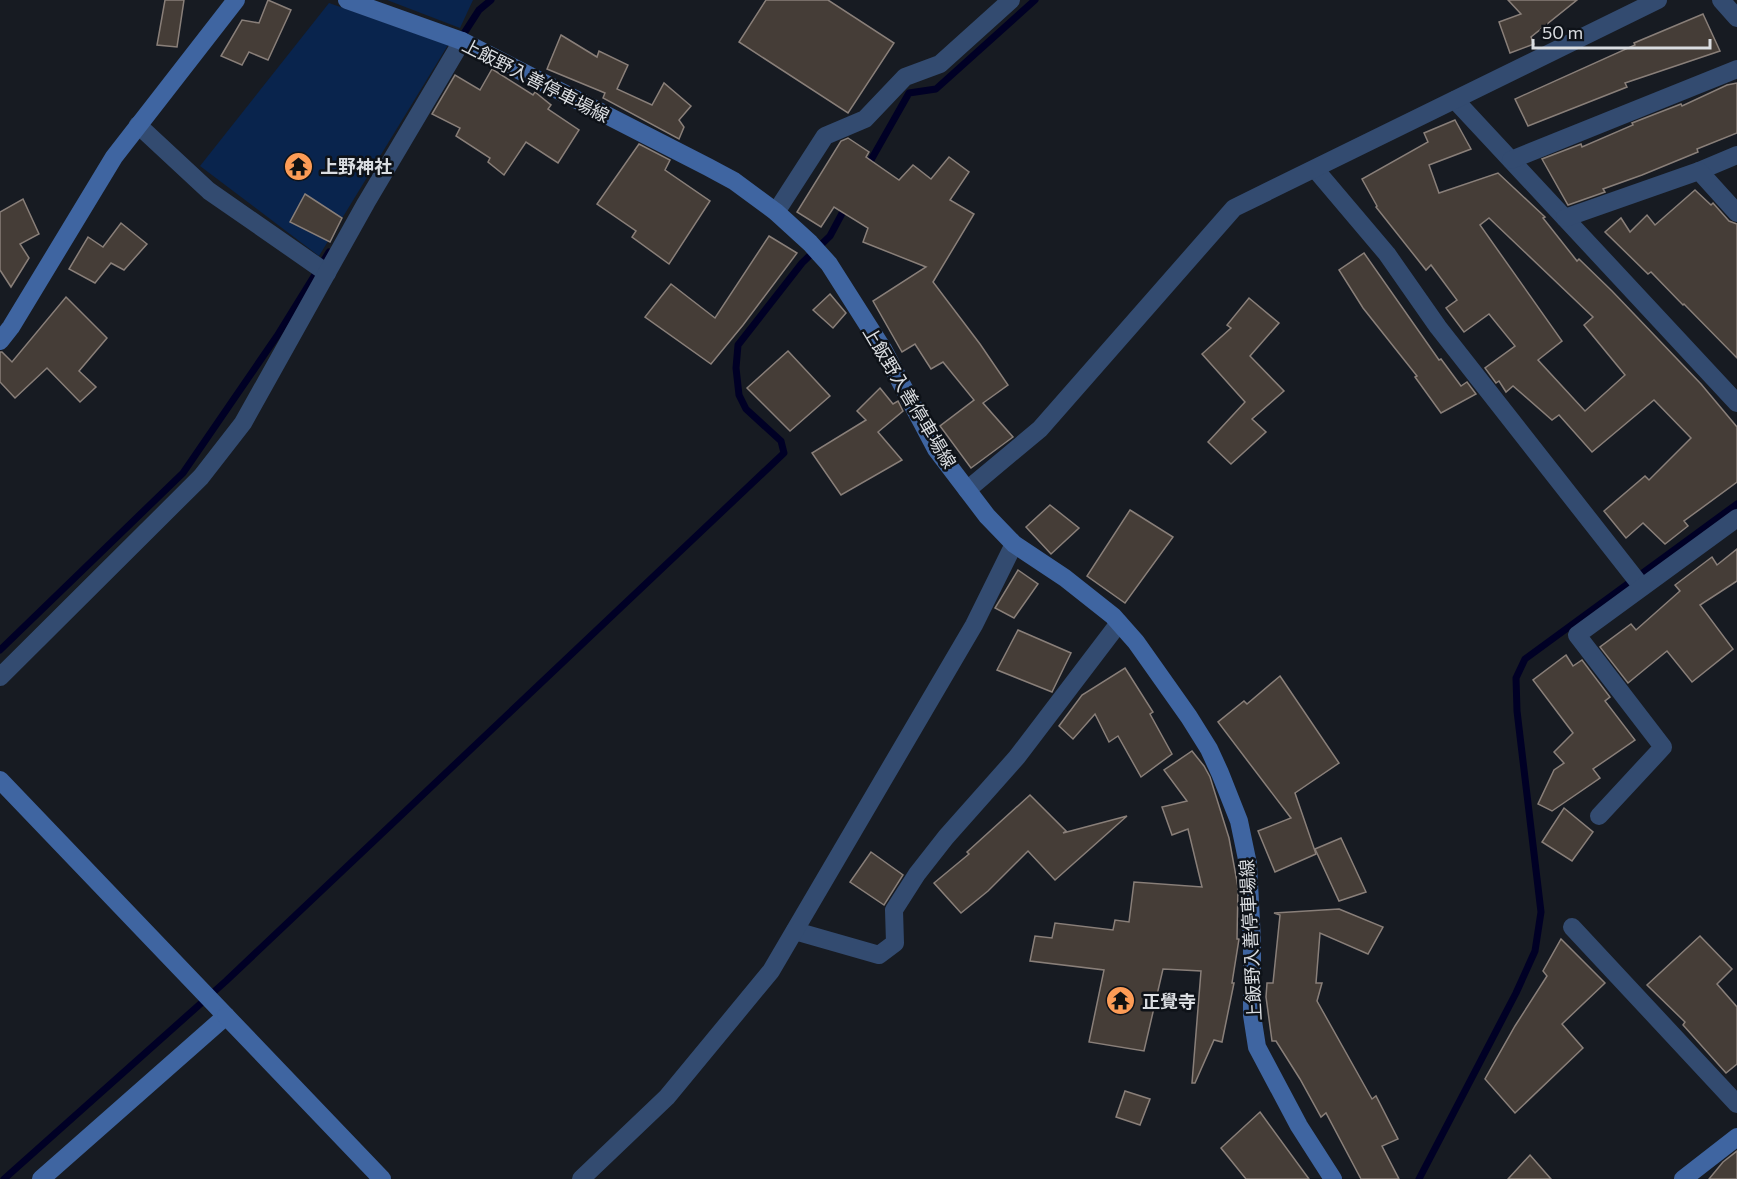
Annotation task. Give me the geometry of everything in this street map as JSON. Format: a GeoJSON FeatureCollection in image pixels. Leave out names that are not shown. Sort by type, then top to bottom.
{"type":"FeatureCollection","features":[{"type":"Feature","properties":{"kind":"main road"},"geometry":{"type":"LineString","coordinates":[[0,341],[11,327],[114,157],[236,0]]}},
{"type":"Feature","properties":{"kind":"main road","name":"上飯野入善停車場線"},"geometry":{"type":"LineString","coordinates":[[347,0],[462,41],[734,181],[776,212],[829,264],[884,349],[936,449],[987,516],[1014,544],[1065,578],[1119,623],[1158,670],[1209,749],[1239,821],[1248,864],[1252,941],[1252,1015],[1257,1047],[1299,1126],[1333,1179]]}},
{"type":"Feature","properties":{"kind":"main road"},"geometry":{"type":"LineString","coordinates":[[0,780],[382,1179]]}},
{"type":"Feature","properties":{"kind":"main road"},"geometry":{"type":"LineString","coordinates":[[41,1179],[226,1016]]}},
{"type":"Feature","properties":{"kind":"main road"},"geometry":{"type":"LineString","coordinates":[[1683,1179],[1737,1137]]}},
{"type":"Feature","properties":{"kind":"street"},"geometry":{"type":"LineString","coordinates":[[776,212],[825,136],[865,119],[905,77],[940,64],[1011,0]]}},
{"type":"Feature","properties":{"kind":"street"},"geometry":{"type":"LineString","coordinates":[[967,490],[1040,429],[1234,208],[1658,0]]}},
{"type":"Feature","properties":{"kind":"street"},"geometry":{"type":"LineString","coordinates":[[1721,0],[1737,18]]}},
{"type":"Feature","properties":{"kind":"street"},"geometry":{"type":"LineString","coordinates":[[0,677],[201,477],[243,423],[462,41]]}},
{"type":"Feature","properties":{"kind":"street"},"geometry":{"type":"LineString","coordinates":[[1511,160],[1737,69]]}},
{"type":"Feature","properties":{"kind":"street"},"geometry":{"type":"LineString","coordinates":[[1455,100],[1737,403]]}},
{"type":"Feature","properties":{"kind":"street"},"geometry":{"type":"LineString","coordinates":[[138,125],[209,190],[327,273]]}},
{"type":"Feature","properties":{"kind":"street"},"geometry":{"type":"LineString","coordinates":[[1565,218],[1699,171],[1737,155]]}},
{"type":"Feature","properties":{"kind":"street"},"geometry":{"type":"LineString","coordinates":[[1315,169],[1387,254],[1438,327],[1642,587]]}},
{"type":"Feature","properties":{"kind":"street"},"geometry":{"type":"LineString","coordinates":[[1699,171],[1737,213]]}},
{"type":"Feature","properties":{"kind":"street"},"geometry":{"type":"LineString","coordinates":[[1599,816],[1663,747],[1577,635],[1737,518]]}},
{"type":"Feature","properties":{"kind":"street"},"geometry":{"type":"LineString","coordinates":[[581,1179],[667,1097],[771,971],[974,625],[1014,544]]}},
{"type":"Feature","properties":{"kind":"street"},"geometry":{"type":"LineString","coordinates":[[795,931],[879,955],[895,944],[894,910],[917,874],[946,837],[1017,757],[1119,623]]}},
{"type":"Feature","properties":{"kind":"street"},"geometry":{"type":"LineString","coordinates":[[1572,927],[1737,1104]]}},
{"type":"Feature","properties":{"kind":"shaded area"},"geometry":{"type":"Polygon","coordinates":[[[387,0],[473,0],[460,28],[387,0]]]}},
{"type":"Feature","properties":{"kind":"shaded area"},"geometry":{"type":"Polygon","coordinates":[[[329,3],[448,45],[319,256],[200,166],[329,3]]]}},
{"type":"Feature","properties":{"kind":"building"},"geometry":{"type":"Polygon","coordinates":[[[165,0],[184,0],[177,47],[157,45],[165,0]]]}},
{"type":"Feature","properties":{"kind":"building"},"geometry":{"type":"Polygon","coordinates":[[[268,0],[291,10],[268,60],[249,52],[242,65],[221,56],[242,20],[259,23],[268,0]]]}},
{"type":"Feature","properties":{"kind":"building"},"geometry":{"type":"Polygon","coordinates":[[[766,0],[828,0],[894,43],[848,113],[739,42],[766,0]]]}},
{"type":"Feature","properties":{"kind":"building"},"geometry":{"type":"Polygon","coordinates":[[[1508,0],[1577,0],[1531,37],[1534,44],[1510,53],[1499,22],[1521,14],[1508,0]]]}},
{"type":"Feature","properties":{"kind":"building"},"geometry":{"type":"Polygon","coordinates":[[[1703,14],[1720,51],[1625,83],[1627,87],[1528,126],[1515,99],[1635,45],[1634,43],[1703,14]]]}},
{"type":"Feature","properties":{"kind":"building"},"geometry":{"type":"Polygon","coordinates":[[[561,35],[597,57],[599,51],[628,65],[617,89],[652,105],[664,83],[691,106],[679,120],[684,127],[679,139],[603,98],[605,93],[547,69],[561,35]]]}},
{"type":"Feature","properties":{"kind":"building"},"geometry":{"type":"Polygon","coordinates":[[[492,69],[533,95],[535,92],[551,105],[548,109],[579,130],[558,163],[526,142],[504,175],[488,162],[490,158],[456,136],[460,128],[432,114],[455,75],[480,90],[492,69]]]}},
{"type":"Feature","properties":{"kind":"building"},"geometry":{"type":"Polygon","coordinates":[[[1737,83],[1737,133],[1697,149],[1698,152],[1603,189],[1605,192],[1568,205],[1542,159],[1581,144],[1582,147],[1633,125],[1632,123],[1681,104],[1682,106],[1727,85],[1737,83]]]}},
{"type":"Feature","properties":{"kind":"building"},"geometry":{"type":"Polygon","coordinates":[[[1455,120],[1471,149],[1429,165],[1439,193],[1498,173],[1545,217],[1543,218],[1577,261],[1579,259],[1612,291],[1701,384],[1737,427],[1737,482],[1684,521],[1688,526],[1665,544],[1643,523],[1626,538],[1604,511],[1645,476],[1649,480],[1691,438],[1654,400],[1592,452],[1559,415],[1552,420],[1513,386],[1506,392],[1499,381],[1496,383],[1485,368],[1515,346],[1489,314],[1464,332],[1446,308],[1457,300],[1431,265],[1426,270],[1376,207],[1362,179],[1428,142],[1424,133],[1455,120]],[[1489,218],[1480,225],[1562,341],[1538,360],[1585,411],[1625,375],[1584,325],[1593,317],[1489,218]]]}},
{"type":"Feature","properties":{"kind":"building"},"geometry":{"type":"Polygon","coordinates":[[[848,138],[869,152],[866,157],[899,180],[913,165],[931,179],[949,157],[969,172],[950,200],[974,214],[933,282],[1008,385],[983,403],[1013,437],[971,468],[940,426],[974,400],[943,362],[931,369],[915,344],[902,352],[873,301],[926,267],[863,242],[868,228],[834,207],[821,227],[797,212],[841,141],[848,138]]]}},
{"type":"Feature","properties":{"kind":"building"},"geometry":{"type":"Polygon","coordinates":[[[639,144],[670,160],[665,170],[710,201],[669,264],[632,237],[636,231],[597,204],[639,144]]]}},
{"type":"Feature","properties":{"kind":"building"},"geometry":{"type":"Polygon","coordinates":[[[1695,190],[1711,205],[1713,203],[1729,221],[1737,224],[1737,358],[1651,272],[1648,274],[1605,232],[1621,218],[1630,232],[1647,215],[1655,225],[1695,190]]]}},
{"type":"Feature","properties":{"kind":"building"},"geometry":{"type":"Polygon","coordinates":[[[305,194],[342,218],[330,242],[290,222],[305,194]]]}},
{"type":"Feature","properties":{"kind":"building"},"geometry":{"type":"Polygon","coordinates":[[[23,199],[39,234],[20,244],[29,258],[11,287],[0,270],[0,212],[23,199]]]}},
{"type":"Feature","properties":{"kind":"building"},"geometry":{"type":"Polygon","coordinates":[[[121,223],[147,244],[124,270],[111,263],[95,283],[69,269],[88,237],[103,247],[121,223]]]}},
{"type":"Feature","properties":{"kind":"building"},"geometry":{"type":"Polygon","coordinates":[[[769,236],[797,253],[711,364],[645,317],[671,284],[715,318],[769,236]]]}},
{"type":"Feature","properties":{"kind":"building"},"geometry":{"type":"Polygon","coordinates":[[[1364,253],[1439,360],[1441,359],[1461,386],[1467,382],[1476,394],[1441,413],[1415,377],[1417,376],[1363,308],[1339,270],[1364,253]]]}},
{"type":"Feature","properties":{"kind":"building"},"geometry":{"type":"Polygon","coordinates":[[[830,294],[846,313],[833,328],[813,310],[830,294]]]}},
{"type":"Feature","properties":{"kind":"building"},"geometry":{"type":"Polygon","coordinates":[[[66,297],[107,338],[79,371],[96,387],[80,402],[47,368],[15,398],[0,382],[0,352],[12,362],[66,297]]]}},
{"type":"Feature","properties":{"kind":"building"},"geometry":{"type":"Polygon","coordinates":[[[1249,298],[1279,323],[1250,356],[1284,391],[1252,419],[1266,432],[1231,464],[1208,442],[1245,402],[1202,354],[1231,328],[1227,325],[1249,298]]]}},
{"type":"Feature","properties":{"kind":"building"},"geometry":{"type":"Polygon","coordinates":[[[788,351],[830,396],[790,431],[747,388],[788,351]]]}},
{"type":"Feature","properties":{"kind":"building"},"geometry":{"type":"Polygon","coordinates":[[[880,388],[893,404],[898,401],[903,411],[878,432],[902,460],[841,495],[812,453],[866,420],[857,411],[880,388]]]}},
{"type":"Feature","properties":{"kind":"building"},"geometry":{"type":"Polygon","coordinates":[[[1050,505],[1079,528],[1051,554],[1026,527],[1050,505]]]}},
{"type":"Feature","properties":{"kind":"building"},"geometry":{"type":"Polygon","coordinates":[[[1130,510],[1173,537],[1125,603],[1087,576],[1130,510]]]}},
{"type":"Feature","properties":{"kind":"building"},"geometry":{"type":"Polygon","coordinates":[[[1737,549],[1737,581],[1700,605],[1733,649],[1692,682],[1667,651],[1628,683],[1600,647],[1631,624],[1636,630],[1680,591],[1675,585],[1712,557],[1717,565],[1737,549]]]}},
{"type":"Feature","properties":{"kind":"building"},"geometry":{"type":"Polygon","coordinates":[[[1018,570],[1038,584],[1014,618],[995,608],[1018,570]]]}},
{"type":"Feature","properties":{"kind":"building"},"geometry":{"type":"Polygon","coordinates":[[[1018,630],[1071,653],[1052,692],[997,670],[1018,630]]]}},
{"type":"Feature","properties":{"kind":"building"},"geometry":{"type":"Polygon","coordinates":[[[1566,655],[1573,666],[1582,660],[1610,697],[1605,701],[1635,740],[1593,769],[1600,778],[1552,811],[1538,804],[1554,770],[1564,763],[1554,752],[1573,733],[1533,680],[1566,655]]]}},
{"type":"Feature","properties":{"kind":"building"},"geometry":{"type":"Polygon","coordinates":[[[1125,668],[1153,712],[1150,714],[1172,754],[1141,777],[1118,736],[1109,742],[1095,714],[1073,739],[1059,726],[1082,695],[1125,668]]]}},
{"type":"Feature","properties":{"kind":"building"},"geometry":{"type":"Polygon","coordinates":[[[1280,676],[1339,763],[1295,793],[1316,854],[1275,872],[1258,831],[1291,818],[1218,722],[1244,701],[1247,704],[1280,676]]]}},
{"type":"Feature","properties":{"kind":"building"},"geometry":{"type":"Polygon","coordinates":[[[1192,751],[1210,777],[1229,838],[1238,887],[1237,939],[1239,939],[1232,983],[1234,983],[1222,1042],[1214,1040],[1195,1083],[1192,1083],[1201,971],[1163,969],[1144,1051],[1089,1042],[1104,970],[1030,961],[1035,936],[1052,938],[1055,923],[1113,930],[1115,920],[1129,922],[1134,882],[1202,887],[1188,829],[1172,835],[1162,807],[1187,801],[1164,770],[1192,751]]]}},
{"type":"Feature","properties":{"kind":"building"},"geometry":{"type":"Polygon","coordinates":[[[1030,795],[1066,831],[1063,833],[1127,816],[1055,880],[1028,851],[988,891],[961,913],[934,883],[969,854],[967,852],[1030,795]]]}},
{"type":"Feature","properties":{"kind":"building"},"geometry":{"type":"Polygon","coordinates":[[[1564,808],[1593,832],[1572,861],[1542,842],[1564,808]]]}},
{"type":"Feature","properties":{"kind":"building"},"geometry":{"type":"Polygon","coordinates":[[[1341,838],[1366,892],[1339,901],[1315,849],[1341,838]]]}},
{"type":"Feature","properties":{"kind":"building"},"geometry":{"type":"Polygon","coordinates":[[[871,852],[903,875],[884,905],[850,882],[871,852]]]}},
{"type":"Feature","properties":{"kind":"building"},"geometry":{"type":"Polygon","coordinates":[[[1339,909],[1383,927],[1368,954],[1320,933],[1316,983],[1322,983],[1317,1001],[1372,1099],[1376,1096],[1398,1139],[1382,1146],[1399,1179],[1361,1179],[1326,1113],[1321,1117],[1276,1041],[1272,1041],[1266,997],[1267,983],[1273,983],[1280,915],[1274,913],[1339,909]]]}},
{"type":"Feature","properties":{"kind":"building"},"geometry":{"type":"Polygon","coordinates":[[[1700,936],[1732,969],[1717,984],[1737,1007],[1737,1064],[1726,1073],[1683,1025],[1685,1022],[1647,985],[1700,936]]]}},
{"type":"Feature","properties":{"kind":"building"},"geometry":{"type":"Polygon","coordinates":[[[1561,939],[1605,983],[1562,1024],[1583,1048],[1515,1113],[1485,1079],[1547,976],[1543,971],[1561,939]]]}},
{"type":"Feature","properties":{"kind":"building"},"geometry":{"type":"Polygon","coordinates":[[[1125,1091],[1150,1099],[1140,1125],[1116,1117],[1125,1091]]]}},
{"type":"Feature","properties":{"kind":"building"},"geometry":{"type":"Polygon","coordinates":[[[1260,1112],[1309,1179],[1246,1179],[1221,1148],[1260,1112]]]}},
{"type":"Feature","properties":{"kind":"building"},"geometry":{"type":"Polygon","coordinates":[[[1737,1151],[1737,1179],[1709,1179],[1723,1162],[1737,1151]]]}},
{"type":"Feature","properties":{"kind":"building"},"geometry":{"type":"Polygon","coordinates":[[[1530,1155],[1551,1179],[1508,1179],[1530,1155]]]}},
{"type":"Feature","properties":{"kind":"waterway"},"geometry":{"type":"LineString","coordinates":[[461,38],[479,10],[491,0]]}},
{"type":"Feature","properties":{"kind":"waterway"},"geometry":{"type":"LineString","coordinates":[[867,167],[909,93],[936,89],[1035,0]]}},
{"type":"Feature","properties":{"kind":"waterway"},"geometry":{"type":"LineString","coordinates":[[4,1179],[226,981],[784,453],[781,441],[746,409],[739,395],[736,368],[738,345],[802,263],[830,236],[846,206]]}},
{"type":"Feature","properties":{"kind":"waterway"},"geometry":{"type":"LineString","coordinates":[[0,650],[183,473],[277,336],[329,252]]}},
{"type":"Feature","properties":{"kind":"waterway"},"geometry":{"type":"LineString","coordinates":[[1419,1179],[1516,993],[1535,951],[1541,912],[1517,711],[1516,678],[1525,659],[1737,504]]}},
{"type":"Feature","properties":{"kind":"place","name":"上野神社"},"geometry":{"type":"Point","coordinates":[299,166]}},
{"type":"Feature","properties":{"kind":"place","name":"正覺寺"},"geometry":{"type":"Point","coordinates":[1121,1001]}}]}
